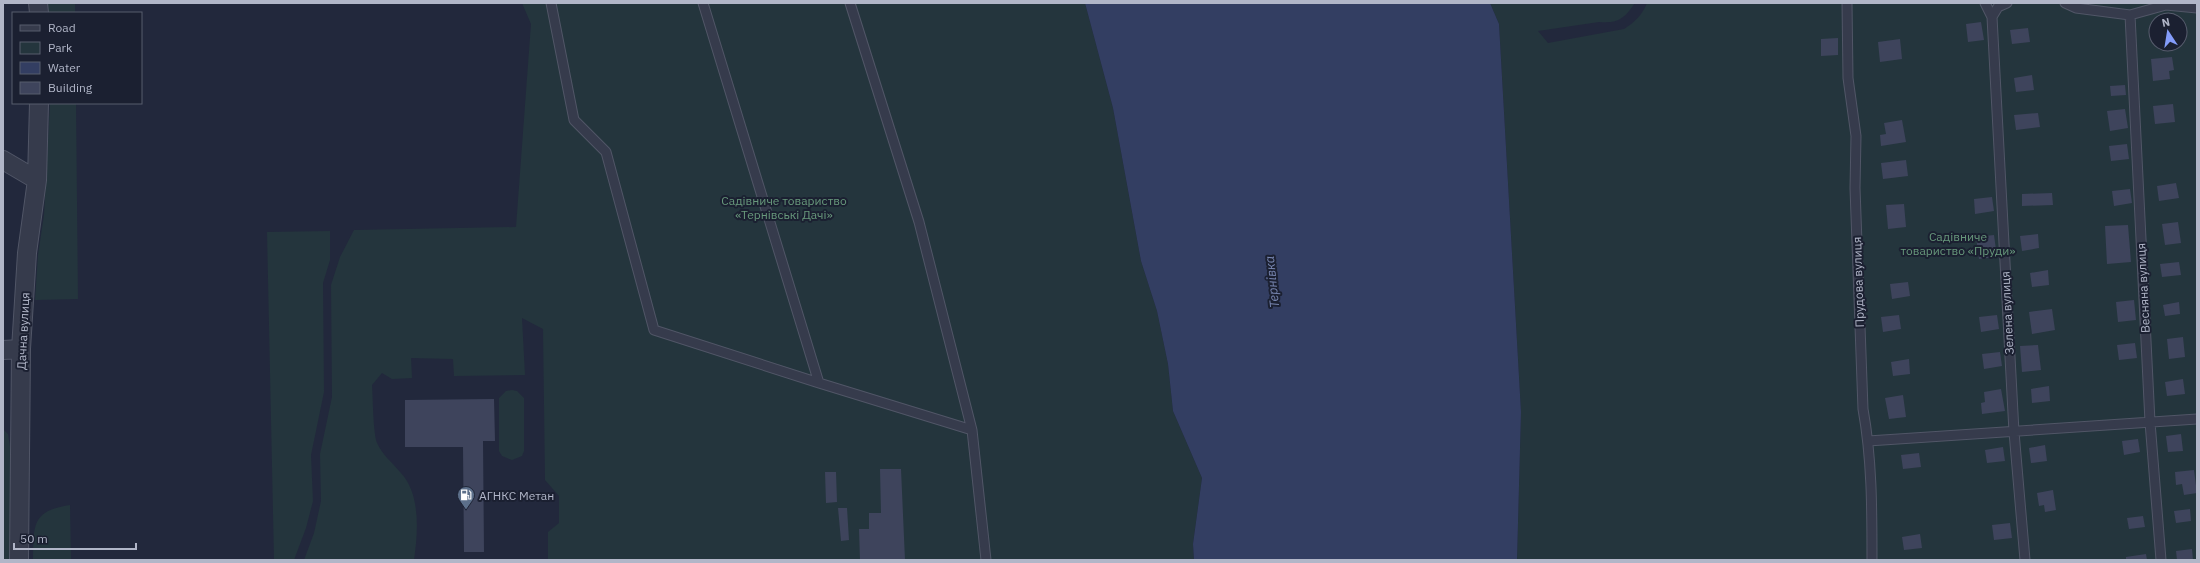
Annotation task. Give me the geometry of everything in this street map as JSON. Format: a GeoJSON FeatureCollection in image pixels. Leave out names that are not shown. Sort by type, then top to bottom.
{"type":"FeatureCollection","features":[{"type":"Feature","properties":{"kind":"street","name":"Дачна вулиця"},"geometry":{"type":"LineString","coordinates":[[19,560],[21,349],[27,253],[37,180],[39,104]]}},
{"type":"Feature","properties":{"kind":"street"},"geometry":{"type":"LineString","coordinates":[[3,160],[37,180]]}},
{"type":"Feature","properties":{"kind":"street"},"geometry":{"type":"LineString","coordinates":[[3,350],[21,349]]}},
{"type":"Feature","properties":{"kind":"lane"},"geometry":{"type":"LineString","coordinates":[[551,3],[574,120],[606,152],[654,330],[818,383],[972,430]]}},
{"type":"Feature","properties":{"kind":"lane"},"geometry":{"type":"LineString","coordinates":[[703,3],[818,383]]}},
{"type":"Feature","properties":{"kind":"lane"},"geometry":{"type":"LineString","coordinates":[[850,3],[919,222],[972,430],[986,560]]}},
{"type":"Feature","properties":{"kind":"lane","name":"Прудова вулиця"},"geometry":{"type":"LineString","coordinates":[[1847,3],[1848,78],[1856,136],[1855,188],[1863,409],[1868,440],[1872,485],[1872,560]]}},
{"type":"Feature","properties":{"kind":"lane"},"geometry":{"type":"LineString","coordinates":[[1985,3],[1992,17]]}},
{"type":"Feature","properties":{"kind":"lane"},"geometry":{"type":"LineString","coordinates":[[1992,17],[1998,7],[2006,3]]}},
{"type":"Feature","properties":{"kind":"lane"},"geometry":{"type":"LineString","coordinates":[[2065,3],[2076,8],[2130,15],[2166,5],[2197,8]]}},
{"type":"Feature","properties":{"kind":"lane","name":"Весняна вулиця"},"geometry":{"type":"LineString","coordinates":[[2130,15],[2150,422],[2161,560]]}},
{"type":"Feature","properties":{"kind":"lane","name":"Зелена вулиця"},"geometry":{"type":"LineString","coordinates":[[1992,17],[2014,432],[2025,560]]}},
{"type":"Feature","properties":{"kind":"lane"},"geometry":{"type":"LineString","coordinates":[[1868,440],[2014,432],[2197,419]]}},
{"type":"Feature","properties":{"kind":"green space"},"geometry":{"type":"Polygon","coordinates":[[[47,3],[75,3],[75,12],[48,12],[47,3]]]}},
{"type":"Feature","properties":{"kind":"green space","name":"Садівниче товариство «Тернівські Дачі»"},"geometry":{"type":"Polygon","coordinates":[[[522,3],[1085,3],[1113,108],[1141,261],[1157,311],[1168,364],[1173,411],[1202,478],[1193,544],[1194,560],[548,560],[548,532],[559,523],[559,496],[545,480],[543,329],[522,318],[525,375],[454,376],[453,359],[411,358],[412,378],[392,379],[382,373],[372,385],[374,424],[377,443],[379,448],[407,481],[415,502],[417,526],[414,560],[304,560],[314,533],[321,501],[320,454],[332,397],[331,285],[340,257],[354,230],[516,227],[531,24],[522,3]]]}},
{"type":"Feature","properties":{"kind":"green space","name":"Садівниче товариство «Пруди»"},"geometry":{"type":"Polygon","coordinates":[[[1490,3],[1635,3],[1628,13],[1616,21],[1538,31],[1548,43],[1624,29],[1638,18],[1647,3],[2197,3],[2197,560],[1517,560],[1521,412],[1499,24],[1490,3]]]}},
{"type":"Feature","properties":{"kind":"green space"},"geometry":{"type":"Polygon","coordinates":[[[50,104],[76,104],[78,299],[35,300],[38,255],[44,215],[50,104]]]}},
{"type":"Feature","properties":{"kind":"green space"},"geometry":{"type":"Polygon","coordinates":[[[330,231],[330,260],[323,283],[324,392],[311,455],[313,501],[306,528],[294,560],[274,560],[267,232],[330,231]]]}},
{"type":"Feature","properties":{"kind":"green space"},"geometry":{"type":"Polygon","coordinates":[[[506,391],[517,391],[524,398],[524,451],[522,456],[512,460],[502,456],[499,451],[499,398],[506,391]]]}},
{"type":"Feature","properties":{"kind":"green space"},"geometry":{"type":"Polygon","coordinates":[[[3,429],[8,434],[11,452],[11,560],[3,560],[3,429]]]}},
{"type":"Feature","properties":{"kind":"green space"},"geometry":{"type":"Polygon","coordinates":[[[70,505],[71,560],[33,560],[35,529],[41,516],[48,511],[70,505]]]}},
{"type":"Feature","properties":{"kind":"water","name":"Тернівка"},"geometry":{"type":"Polygon","coordinates":[[[1085,3],[1490,3],[1499,24],[1521,412],[1517,560],[1194,560],[1193,544],[1202,478],[1173,411],[1168,364],[1157,311],[1141,261],[1113,108],[1085,3]]]}},
{"type":"Feature","properties":{"kind":"building"},"geometry":{"type":"Polygon","coordinates":[[[1981,22],[1984,40],[1968,42],[1966,24],[1981,22]]]}},
{"type":"Feature","properties":{"kind":"building"},"geometry":{"type":"Polygon","coordinates":[[[2028,28],[2030,42],[2012,44],[2010,30],[2028,28]]]}},
{"type":"Feature","properties":{"kind":"building"},"geometry":{"type":"Polygon","coordinates":[[[1838,38],[1838,55],[1821,56],[1821,39],[1838,38]]]}},
{"type":"Feature","properties":{"kind":"building"},"geometry":{"type":"Polygon","coordinates":[[[1900,39],[1902,59],[1880,62],[1878,42],[1900,39]]]}},
{"type":"Feature","properties":{"kind":"building"},"geometry":{"type":"Polygon","coordinates":[[[2172,57],[2174,70],[2169,71],[2170,79],[2153,81],[2151,59],[2172,57]]]}},
{"type":"Feature","properties":{"kind":"building"},"geometry":{"type":"Polygon","coordinates":[[[2032,75],[2034,90],[2016,92],[2014,78],[2032,75]]]}},
{"type":"Feature","properties":{"kind":"building"},"geometry":{"type":"Polygon","coordinates":[[[2125,85],[2126,95],[2111,96],[2110,86],[2125,85]]]}},
{"type":"Feature","properties":{"kind":"building"},"geometry":{"type":"Polygon","coordinates":[[[2173,104],[2175,122],[2155,124],[2153,106],[2173,104]]]}},
{"type":"Feature","properties":{"kind":"building"},"geometry":{"type":"Polygon","coordinates":[[[2125,109],[2128,128],[2110,131],[2107,111],[2125,109]]]}},
{"type":"Feature","properties":{"kind":"building"},"geometry":{"type":"Polygon","coordinates":[[[2038,113],[2040,127],[2016,130],[2014,115],[2038,113]]]}},
{"type":"Feature","properties":{"kind":"building"},"geometry":{"type":"Polygon","coordinates":[[[1902,120],[1906,142],[1881,146],[1880,135],[1886,134],[1884,123],[1902,120]]]}},
{"type":"Feature","properties":{"kind":"building"},"geometry":{"type":"Polygon","coordinates":[[[2127,144],[2129,159],[2111,161],[2109,146],[2127,144]]]}},
{"type":"Feature","properties":{"kind":"building"},"geometry":{"type":"Polygon","coordinates":[[[1906,160],[1908,176],[1883,179],[1881,163],[1906,160]]]}},
{"type":"Feature","properties":{"kind":"building"},"geometry":{"type":"Polygon","coordinates":[[[2176,183],[2179,198],[2159,201],[2157,186],[2176,183]]]}},
{"type":"Feature","properties":{"kind":"building"},"geometry":{"type":"Polygon","coordinates":[[[2130,189],[2132,203],[2114,206],[2112,191],[2130,189]]]}},
{"type":"Feature","properties":{"kind":"building"},"geometry":{"type":"Polygon","coordinates":[[[2052,193],[2053,205],[2022,206],[2022,194],[2052,193]]]}},
{"type":"Feature","properties":{"kind":"building"},"geometry":{"type":"Polygon","coordinates":[[[1992,197],[1994,211],[1975,214],[1974,199],[1992,197]]]}},
{"type":"Feature","properties":{"kind":"building"},"geometry":{"type":"Polygon","coordinates":[[[1904,204],[1906,227],[1888,229],[1886,205],[1904,204]]]}},
{"type":"Feature","properties":{"kind":"building"},"geometry":{"type":"Polygon","coordinates":[[[2178,222],[2181,243],[2165,245],[2162,224],[2178,222]]]}},
{"type":"Feature","properties":{"kind":"building"},"geometry":{"type":"Polygon","coordinates":[[[2128,225],[2131,262],[2107,264],[2105,226],[2128,225]]]}},
{"type":"Feature","properties":{"kind":"building"},"geometry":{"type":"Polygon","coordinates":[[[2038,234],[2039,248],[2022,251],[2020,236],[2038,234]]]}},
{"type":"Feature","properties":{"kind":"building"},"geometry":{"type":"Polygon","coordinates":[[[1994,235],[1997,257],[1979,259],[1976,237],[1994,235]]]}},
{"type":"Feature","properties":{"kind":"building"},"geometry":{"type":"Polygon","coordinates":[[[2179,262],[2181,275],[2162,277],[2160,264],[2179,262]]]}},
{"type":"Feature","properties":{"kind":"building"},"geometry":{"type":"Polygon","coordinates":[[[2048,270],[2049,285],[2032,287],[2030,273],[2048,270]]]}},
{"type":"Feature","properties":{"kind":"building"},"geometry":{"type":"Polygon","coordinates":[[[1908,282],[1910,296],[1892,299],[1890,284],[1908,282]]]}},
{"type":"Feature","properties":{"kind":"building"},"geometry":{"type":"Polygon","coordinates":[[[2134,300],[2136,320],[2118,322],[2116,302],[2134,300]]]}},
{"type":"Feature","properties":{"kind":"building"},"geometry":{"type":"Polygon","coordinates":[[[2179,302],[2180,314],[2165,316],[2163,305],[2179,302]]]}},
{"type":"Feature","properties":{"kind":"building"},"geometry":{"type":"Polygon","coordinates":[[[2052,309],[2055,330],[2032,334],[2029,312],[2052,309]]]}},
{"type":"Feature","properties":{"kind":"building"},"geometry":{"type":"Polygon","coordinates":[[[1899,315],[1901,329],[1883,332],[1881,317],[1899,315]]]}},
{"type":"Feature","properties":{"kind":"building"},"geometry":{"type":"Polygon","coordinates":[[[1997,315],[1999,329],[1981,332],[1979,317],[1997,315]]]}},
{"type":"Feature","properties":{"kind":"building"},"geometry":{"type":"Polygon","coordinates":[[[2183,337],[2185,357],[2169,359],[2167,339],[2183,337]]]}},
{"type":"Feature","properties":{"kind":"building"},"geometry":{"type":"Polygon","coordinates":[[[2135,343],[2137,358],[2119,360],[2117,345],[2135,343]]]}},
{"type":"Feature","properties":{"kind":"building"},"geometry":{"type":"Polygon","coordinates":[[[2038,345],[2041,370],[2022,372],[2020,346],[2038,345]]]}},
{"type":"Feature","properties":{"kind":"building"},"geometry":{"type":"Polygon","coordinates":[[[2000,352],[2002,366],[1984,369],[1982,354],[2000,352]]]}},
{"type":"Feature","properties":{"kind":"building"},"geometry":{"type":"Polygon","coordinates":[[[1909,359],[1910,374],[1893,376],[1891,362],[1909,359]]]}},
{"type":"Feature","properties":{"kind":"building"},"geometry":{"type":"Polygon","coordinates":[[[2183,379],[2185,394],[2167,396],[2165,382],[2183,379]]]}},
{"type":"Feature","properties":{"kind":"building"},"geometry":{"type":"Polygon","coordinates":[[[2049,386],[2050,401],[2032,403],[2031,389],[2049,386]]]}},
{"type":"Feature","properties":{"kind":"building"},"geometry":{"type":"Polygon","coordinates":[[[2001,389],[2005,411],[1982,414],[1981,403],[1985,402],[1984,392],[2001,389]]]}},
{"type":"Feature","properties":{"kind":"building"},"geometry":{"type":"Polygon","coordinates":[[[1903,395],[1906,417],[1889,419],[1885,398],[1903,395]]]}},
{"type":"Feature","properties":{"kind":"building"},"geometry":{"type":"Polygon","coordinates":[[[494,399],[495,441],[483,441],[484,552],[464,552],[463,447],[405,447],[405,400],[494,399]]]}},
{"type":"Feature","properties":{"kind":"building"},"geometry":{"type":"Polygon","coordinates":[[[2181,434],[2183,451],[2168,452],[2166,436],[2181,434]]]}},
{"type":"Feature","properties":{"kind":"building"},"geometry":{"type":"Polygon","coordinates":[[[2138,439],[2140,452],[2124,455],[2122,441],[2138,439]]]}},
{"type":"Feature","properties":{"kind":"building"},"geometry":{"type":"Polygon","coordinates":[[[2045,445],[2047,461],[2031,463],[2029,448],[2045,445]]]}},
{"type":"Feature","properties":{"kind":"building"},"geometry":{"type":"Polygon","coordinates":[[[2003,447],[2005,461],[1987,463],[1985,450],[2003,447]]]}},
{"type":"Feature","properties":{"kind":"building"},"geometry":{"type":"Polygon","coordinates":[[[1919,453],[1921,467],[1903,469],[1901,455],[1919,453]]]}},
{"type":"Feature","properties":{"kind":"building"},"geometry":{"type":"Polygon","coordinates":[[[880,469],[901,469],[905,560],[860,560],[859,529],[869,529],[869,513],[881,513],[880,469]]]}},
{"type":"Feature","properties":{"kind":"building"},"geometry":{"type":"Polygon","coordinates":[[[2194,470],[2197,493],[2184,495],[2182,484],[2176,485],[2175,472],[2194,470]]]}},
{"type":"Feature","properties":{"kind":"building"},"geometry":{"type":"Polygon","coordinates":[[[825,472],[836,472],[837,502],[826,503],[825,472]]]}},
{"type":"Feature","properties":{"kind":"building"},"geometry":{"type":"Polygon","coordinates":[[[2053,490],[2056,510],[2045,512],[2044,505],[2039,506],[2037,493],[2053,490]]]}},
{"type":"Feature","properties":{"kind":"building"},"geometry":{"type":"Polygon","coordinates":[[[838,508],[847,508],[849,540],[841,541],[838,508]]]}},
{"type":"Feature","properties":{"kind":"building"},"geometry":{"type":"Polygon","coordinates":[[[2190,509],[2191,521],[2176,523],[2174,511],[2190,509]]]}},
{"type":"Feature","properties":{"kind":"building"},"geometry":{"type":"Polygon","coordinates":[[[2143,516],[2145,527],[2129,529],[2127,518],[2143,516]]]}},
{"type":"Feature","properties":{"kind":"building"},"geometry":{"type":"Polygon","coordinates":[[[2010,523],[2012,538],[1994,540],[1992,525],[2010,523]]]}},
{"type":"Feature","properties":{"kind":"building"},"geometry":{"type":"Polygon","coordinates":[[[1920,534],[1922,548],[1904,550],[1902,537],[1920,534]]]}},
{"type":"Feature","properties":{"kind":"building"},"geometry":{"type":"Polygon","coordinates":[[[2192,549],[2193,560],[2177,560],[2176,551],[2192,549]]]}},
{"type":"Feature","properties":{"kind":"building"},"geometry":{"type":"Polygon","coordinates":[[[2146,554],[2147,560],[2126,560],[2126,557],[2146,554]]]}},
{"type":"Feature","properties":{"kind":"place","name":"АГНКС Метан"},"geometry":{"type":"Point","coordinates":[466,510]}}]}
